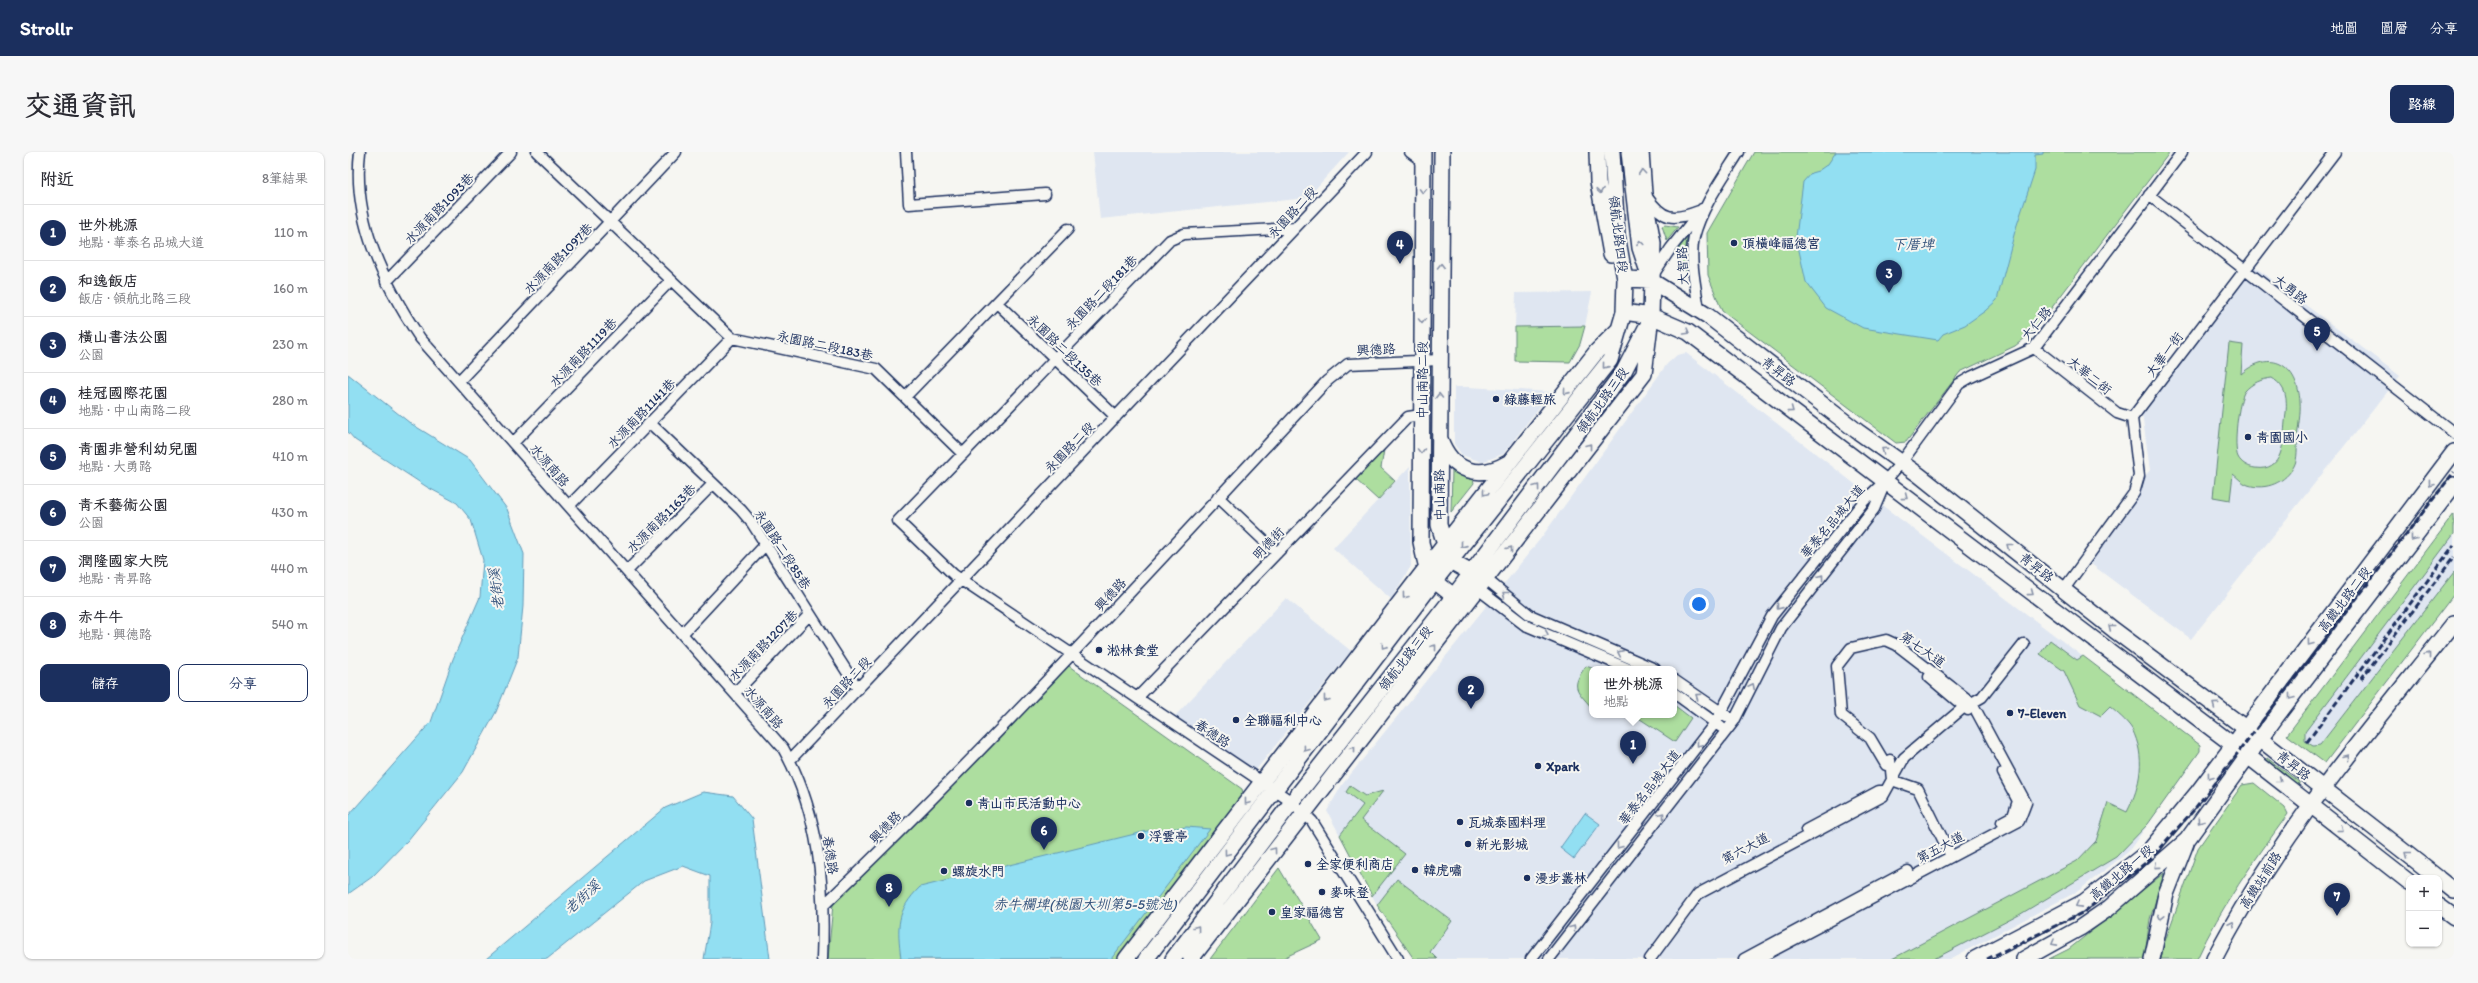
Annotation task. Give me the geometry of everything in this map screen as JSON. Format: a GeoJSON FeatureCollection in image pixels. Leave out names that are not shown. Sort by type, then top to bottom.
{"type":"FeatureCollection","features":[{"type":"Feature","properties":{"kind":"street","name":"水源南路"},"geometry":{"type":"LineString","coordinates":[[360,152],[358,167],[361,204],[370,241],[386,282],[420,338],[735,693],[783,748],[790,760]]}},
{"type":"Feature","properties":{"kind":"street","name":"水源南路1093巷"},"geometry":{"type":"LineString","coordinates":[[386,282],[511,152]]}},
{"type":"Feature","properties":{"kind":"street"},"geometry":{"type":"LineString","coordinates":[[537,152],[732,338]]}},
{"type":"Feature","properties":{"kind":"street","name":"水源南路1097巷"},"geometry":{"type":"LineString","coordinates":[[459,381],[676,152]]}},
{"type":"Feature","properties":{"kind":"street"},"geometry":{"type":"LineString","coordinates":[[906,152],[909,204],[1045,194]]}},
{"type":"Feature","properties":{"kind":"street","name":"永園路二段"},"geometry":{"type":"LineString","coordinates":[[790,760],[1367,152]]}},
{"type":"Feature","properties":{"kind":"street"},"geometry":{"type":"LineString","coordinates":[[1410,152],[1418,158],[1423,168]]}},
{"type":"Feature","properties":{"kind":"street","name":"中山南路二段"},"geometry":{"type":"LineString","coordinates":[[1424,152],[1421,542],[1427,567],[1434,582],[1454,596]]}},
{"type":"Feature","properties":{"kind":"street","name":"中山南路二段"},"geometry":{"type":"LineString","coordinates":[[1439,435],[1442,152]]}},
{"type":"Feature","properties":{"kind":"street","name":"領航北路四段"},"geometry":{"type":"LineString","coordinates":[[1597,152],[1598,182],[1609,251],[1625,280]]}},
{"type":"Feature","properties":{"kind":"street","name":"領航北路四段"},"geometry":{"type":"LineString","coordinates":[[1612,152],[1617,235],[1625,280]]}},
{"type":"Feature","properties":{"kind":"street","name":"領航北路四段"},"geometry":{"type":"LineString","coordinates":[[1629,152],[1640,248],[1650,280]]}},
{"type":"Feature","properties":{"kind":"street","name":"領航北路四段"},"geometry":{"type":"LineString","coordinates":[[1641,152],[1644,194],[1653,243],[1650,280],[1651,316]]}},
{"type":"Feature","properties":{"kind":"street","name":"大智路"},"geometry":{"type":"LineString","coordinates":[[1699,310],[1695,280],[1694,242],[1710,200],[1739,152]]}},
{"type":"Feature","properties":{"kind":"street","name":"大仁路"},"geometry":{"type":"LineString","coordinates":[[1886,481],[1959,384],[1971,376],[2034,348],[2182,152]]}},
{"type":"Feature","properties":{"kind":"street","name":"大華一街"},"geometry":{"type":"LineString","coordinates":[[2132,418],[2335,152]]}},
{"type":"Feature","properties":{"kind":"street","name":"大智路"},"geometry":{"type":"LineString","coordinates":[[1644,194],[1658,212],[1671,217],[1685,216],[1701,210]]}},
{"type":"Feature","properties":{"kind":"street","name":"大勇路"},"geometry":{"type":"LineString","coordinates":[[2149,195],[2454,433]]}},
{"type":"Feature","properties":{"kind":"street","name":"大智路"},"geometry":{"type":"LineString","coordinates":[[1650,280],[1671,248],[1710,200]]}},
{"type":"Feature","properties":{"kind":"street","name":"永園路二段181巷"},"geometry":{"type":"LineString","coordinates":[[963,454],[1176,235],[1295,228]]}},
{"type":"Feature","properties":{"kind":"street"},"geometry":{"type":"LineString","coordinates":[[905,398],[1068,229]]}},
{"type":"Feature","properties":{"kind":"street","name":"水源南路1119巷"},"geometry":{"type":"LineString","coordinates":[[513,443],[671,280]]}},
{"type":"Feature","properties":{"kind":"street"},"geometry":{"type":"LineString","coordinates":[[1625,280],[1650,280]]}},
{"type":"Feature","properties":{"kind":"street","name":"領航北路三段"},"geometry":{"type":"LineString","coordinates":[[1126,959],[1269,786],[1434,582],[1610,360],[1624,312],[1625,280]]}},
{"type":"Feature","properties":{"kind":"street","name":"青昇路"},"geometry":{"type":"LineString","coordinates":[[1650,280],[1699,310],[1901,463],[2064,589],[2114,630],[2246,728],[2434,875]]}},
{"type":"Feature","properties":{"kind":"street","name":"永園路二段135巷"},"geometry":{"type":"LineString","coordinates":[[997,303],[1116,417]]}},
{"type":"Feature","properties":{"kind":"street","name":"青昇路"},"geometry":{"type":"LineString","coordinates":[[1624,312],[1651,316],[1688,332],[2234,745],[2406,880]]}},
{"type":"Feature","properties":{"kind":"street","name":"領航北路三段"},"geometry":{"type":"LineString","coordinates":[[1191,959],[1297,807],[1624,371],[1651,316]]}},
{"type":"Feature","properties":{"kind":"street","name":"領航北路三段"},"geometry":{"type":"LineString","coordinates":[[1173,959],[1482,584],[1644,374],[1651,316]]}},
{"type":"Feature","properties":{"kind":"street","name":"領航北路三段"},"geometry":{"type":"LineString","coordinates":[[1146,959],[1427,567],[1597,351],[1618,330]]}},
{"type":"Feature","properties":{"kind":"street","name":"永園路二段183巷"},"geometry":{"type":"LineString","coordinates":[[732,338],[876,369],[963,454]]}},
{"type":"Feature","properties":{"kind":"street","name":"水源南路1141巷"},"geometry":{"type":"LineString","coordinates":[[569,506],[732,338]]}},
{"type":"Feature","properties":{"kind":"street","name":"大華二街"},"geometry":{"type":"LineString","coordinates":[[2034,348],[2117,413],[2132,418]]}},
{"type":"Feature","properties":{"kind":"street","name":"興德路"},"geometry":{"type":"LineString","coordinates":[[824,905],[876,856],[1071,653],[1327,381],[1348,364],[1440,360]]}},
{"type":"Feature","properties":{"kind":"street","name":"明德街"},"geometry":{"type":"LineString","coordinates":[[1137,698],[1408,417],[1421,415]]}},
{"type":"Feature","properties":{"kind":"street"},"geometry":{"type":"LineString","coordinates":[[2064,589],[2134,493],[2139,476],[2132,418]]}},
{"type":"Feature","properties":{"kind":"street","name":"永園路二段85巷"},"geometry":{"type":"LineString","coordinates":[[650,423],[741,510],[766,544],[858,689]]}},
{"type":"Feature","properties":{"kind":"street"},"geometry":{"type":"LineString","coordinates":[[1439,435],[1444,449],[1452,461],[1466,470],[1482,472],[1497,469],[1509,462]]}},
{"type":"Feature","properties":{"kind":"street","name":"中山南路"},"geometry":{"type":"LineString","coordinates":[[1439,435],[1439,525],[1450,560]]}},
{"type":"Feature","properties":{"kind":"street","name":"高鐵北路二段"},"geometry":{"type":"LineString","coordinates":[[2234,745],[2454,452]]}},
{"type":"Feature","properties":{"kind":"street"},"geometry":{"type":"LineString","coordinates":[[962,578],[954,575],[898,521],[963,454]]}},
{"type":"Feature","properties":{"kind":"street","name":"華泰名品城大道"},"geometry":{"type":"LineString","coordinates":[[1531,959],[1715,723],[1772,616],[1864,501],[1886,481]]}},
{"type":"Feature","properties":{"kind":"street","name":"華泰名品城大道"},"geometry":{"type":"LineString","coordinates":[[1549,959],[1727,731],[1734,721],[1781,628],[1874,509],[1886,481]]}},
{"type":"Feature","properties":{"kind":"street","name":"水源南路1163巷"},"geometry":{"type":"LineString","coordinates":[[627,571],[713,484]]}},
{"type":"Feature","properties":{"kind":"street","name":"高鐵北路二段"},"geometry":{"type":"LineString","coordinates":[[2248,756],[2454,485]]}},
{"type":"Feature","properties":{"kind":"street"},"geometry":{"type":"LineString","coordinates":[[1218,497],[1277,553]]}},
{"type":"Feature","properties":{"kind":"street"},"geometry":{"type":"LineString","coordinates":[[682,634],[766,544]]}},
{"type":"Feature","properties":{"kind":"street"},"geometry":{"type":"LineString","coordinates":[[1450,560],[1471,574],[1525,625],[1622,666]]}},
{"type":"Feature","properties":{"kind":"street","name":"春德路"},"geometry":{"type":"LineString","coordinates":[[962,578],[1269,786],[1297,807],[1312,821],[1398,959]]}},
{"type":"Feature","properties":{"kind":"street"},"geometry":{"type":"LineString","coordinates":[[1454,596],[1482,584]]}},
{"type":"Feature","properties":{"kind":"street"},"geometry":{"type":"LineString","coordinates":[[1482,584],[1530,615],[1648,666]]}},
{"type":"Feature","properties":{"kind":"street","name":"水源南路1207巷"},"geometry":{"type":"LineString","coordinates":[[735,693],[810,614]]}},
{"type":"Feature","properties":{"kind":"street"},"geometry":{"type":"LineString","coordinates":[[2311,805],[2454,623]]}},
{"type":"Feature","properties":{"kind":"street","name":"第七大道"},"geometry":{"type":"LineString","coordinates":[[1892,780],[1890,766],[1886,765],[1870,738],[1841,715],[1837,666],[1851,648],[1886,640],[1897,645],[1969,705]]}},
{"type":"Feature","properties":{"kind":"street","name":"第六大道"},"geometry":{"type":"LineString","coordinates":[[1650,959],[1698,894],[1873,803],[1883,796],[1884,791],[1904,758],[1969,705],[1982,697],[2024,644]]}},
{"type":"Feature","properties":{"kind":"street"},"geometry":{"type":"LineString","coordinates":[[1677,682],[1734,721]]}},
{"type":"Feature","properties":{"kind":"street"},"geometry":{"type":"LineString","coordinates":[[1677,695],[1727,731]]}},
{"type":"Feature","properties":{"kind":"street","name":"第五大道"},"geometry":{"type":"LineString","coordinates":[[1744,959],[1947,855],[2019,821],[2026,802],[1969,705]]}},
{"type":"Feature","properties":{"kind":"street","name":"高鐵北路一段"},"geometry":{"type":"LineString","coordinates":[[1975,959],[2084,902],[2149,851],[2234,745]]}},
{"type":"Feature","properties":{"kind":"street","name":"高鐵北路一段"},"geometry":{"type":"LineString","coordinates":[[2024,959],[2080,928],[2109,908],[2187,840],[2248,756]]}},
{"type":"Feature","properties":{"kind":"street","name":"春德路"},"geometry":{"type":"LineString","coordinates":[[790,760],[810,817],[819,852],[824,905],[822,959]]}},
{"type":"Feature","properties":{"kind":"street"},"geometry":{"type":"LineString","coordinates":[[1892,780],[1911,788],[1918,789],[1947,855]]}},
{"type":"Feature","properties":{"kind":"street","name":"第六大道"},"geometry":{"type":"LineString","coordinates":[[1644,959],[1694,890],[1879,791],[1884,791]]}},
{"type":"Feature","properties":{"kind":"street","name":"高鐵站前路"},"geometry":{"type":"LineString","coordinates":[[2214,959],[2235,919],[2311,805]]}},
{"type":"Feature","properties":{"kind":"street"},"geometry":{"type":"LineString","coordinates":[[2152,959],[2166,894],[2187,840]]}},
{"type":"Feature","properties":{"kind":"street","name":"第五大道"},"geometry":{"type":"LineString","coordinates":[[1757,959],[1947,855]]}},
{"type":"Feature","properties":{"kind":"street","name":"青昇路"},"geometry":{"type":"LineString","coordinates":[[2442,881],[2454,891]]}},
{"type":"Feature","properties":{"kind":"street"},"geometry":{"type":"LineString","coordinates":[[2442,908],[2454,917]]}},
{"type":"Feature","properties":{"kind":"shaded area"},"geometry":{"type":"Polygon","coordinates":[[[1093,152],[1349,152],[1307,198],[1100,219],[1093,152]]]}},
{"type":"Feature","properties":{"kind":"shaded area","name":"青園國小"},"geometry":{"type":"Polygon","coordinates":[[[2251,264],[2400,376],[2191,639],[2083,558],[2150,470],[2141,405],[2251,264]]]}},
{"type":"Feature","properties":{"kind":"shaded area"},"geometry":{"type":"Polygon","coordinates":[[[1592,292],[1585,326],[1515,327],[1516,293],[1592,292]]]}},
{"type":"Feature","properties":{"kind":"shaded area"},"geometry":{"type":"Polygon","coordinates":[[[1686,353],[1887,509],[2200,745],[2195,759],[2128,852],[2078,891],[1950,959],[1414,959],[1377,905],[1327,811],[1342,785],[1541,538],[1667,364],[1677,355],[1686,353]]]}},
{"type":"Feature","properties":{"kind":"shaded area"},"geometry":{"type":"Polygon","coordinates":[[[1454,387],[1551,392],[1503,454],[1482,462],[1462,455],[1454,444],[1454,387]]]}},
{"type":"Feature","properties":{"kind":"shaded area"},"geometry":{"type":"Polygon","coordinates":[[[1410,466],[1411,566],[1391,599],[1333,548],[1410,466]]]}},
{"type":"Feature","properties":{"kind":"shaded area"},"geometry":{"type":"Polygon","coordinates":[[[2454,534],[2454,572],[2320,745],[2313,746],[2305,741],[2305,732],[2454,534]]]}},
{"type":"Feature","properties":{"kind":"shaded area"},"geometry":{"type":"Polygon","coordinates":[[[1286,598],[1351,651],[1255,771],[1175,716],[1286,598]]]}},
{"type":"Feature","properties":{"kind":"green space"},"geometry":{"type":"Polygon","coordinates":[[[1754,152],[2170,152],[2034,331],[2015,346],[1960,372],[1906,442],[1896,443],[1722,311],[1708,275],[1707,233],[1754,152]]]}},
{"type":"Feature","properties":{"kind":"green space"},"geometry":{"type":"Polygon","coordinates":[[[1662,226],[1678,227],[1667,241],[1662,226]]]}},
{"type":"Feature","properties":{"kind":"green space"},"geometry":{"type":"Polygon","coordinates":[[[1687,238],[1685,256],[1687,271],[1684,271],[1675,253],[1687,238]]]}},
{"type":"Feature","properties":{"kind":"green space"},"geometry":{"type":"Polygon","coordinates":[[[1585,326],[1580,344],[1570,362],[1515,361],[1515,327],[1585,326]]]}},
{"type":"Feature","properties":{"kind":"green space"},"geometry":{"type":"Polygon","coordinates":[[[2229,343],[2243,345],[2241,374],[2252,366],[2263,362],[2272,362],[2281,364],[2294,378],[2298,389],[2300,402],[2296,460],[2294,466],[2286,477],[2275,484],[2255,487],[2248,485],[2233,474],[2230,500],[2213,497],[2229,343]],[[2272,378],[2257,382],[2245,391],[2242,396],[2238,413],[2236,444],[2238,457],[2245,464],[2255,468],[2265,468],[2272,465],[2277,460],[2284,438],[2286,399],[2283,389],[2272,378]]]}},
{"type":"Feature","properties":{"kind":"green space"},"geometry":{"type":"Polygon","coordinates":[[[1384,450],[1381,468],[1395,481],[1378,500],[1355,479],[1384,450]]]}},
{"type":"Feature","properties":{"kind":"green space"},"geometry":{"type":"Polygon","coordinates":[[[1452,470],[1473,479],[1474,483],[1451,512],[1452,470]]]}},
{"type":"Feature","properties":{"kind":"green space"},"geometry":{"type":"Polygon","coordinates":[[[2454,514],[2454,534],[2305,732],[2305,741],[2313,746],[2320,745],[2454,572],[2454,594],[2325,763],[2287,735],[2454,514]]]}},
{"type":"Feature","properties":{"kind":"green space"},"geometry":{"type":"Polygon","coordinates":[[[2050,640],[2077,660],[2083,656],[2200,745],[2200,751],[2148,824],[2116,857],[2019,915],[1934,959],[1892,959],[2077,861],[2096,841],[2108,803],[2127,812],[2132,802],[2136,792],[2140,771],[2140,760],[2139,750],[2132,729],[2125,720],[2110,707],[2101,716],[2080,705],[2064,671],[2040,654],[2050,640]]]}},
{"type":"Feature","properties":{"kind":"green space"},"geometry":{"type":"Polygon","coordinates":[[[1066,664],[1242,789],[1244,797],[1121,959],[828,959],[833,904],[1066,664]]]}},
{"type":"Feature","properties":{"kind":"green space"},"geometry":{"type":"Polygon","coordinates":[[[1586,666],[1589,667],[1589,705],[1577,688],[1578,679],[1586,666]]]}},
{"type":"Feature","properties":{"kind":"green space"},"geometry":{"type":"Polygon","coordinates":[[[1677,707],[1691,718],[1675,742],[1639,718],[1677,718],[1677,707]]]}},
{"type":"Feature","properties":{"kind":"green space"},"geometry":{"type":"Polygon","coordinates":[[[2267,758],[2299,782],[2299,784],[2296,785],[2266,762],[2267,758]]]}},
{"type":"Feature","properties":{"kind":"green space"},"geometry":{"type":"Polygon","coordinates":[[[2254,783],[2285,808],[2288,814],[2227,902],[2206,939],[2197,959],[2161,959],[2164,944],[2198,848],[2242,785],[2254,783]]]}},
{"type":"Feature","properties":{"kind":"green space"},"geometry":{"type":"Polygon","coordinates":[[[1350,786],[1365,796],[1383,791],[1361,820],[1405,854],[1372,896],[1340,835],[1363,805],[1346,792],[1350,786]]]}},
{"type":"Feature","properties":{"kind":"green space"},"geometry":{"type":"Polygon","coordinates":[[[1279,868],[1322,940],[1281,959],[1210,959],[1279,868]]]}},
{"type":"Feature","properties":{"kind":"green space"},"geometry":{"type":"Polygon","coordinates":[[[2164,873],[2150,919],[2144,959],[2049,959],[2069,949],[2164,873]]]}},
{"type":"Feature","properties":{"kind":"green space"},"geometry":{"type":"Polygon","coordinates":[[[1397,879],[1452,921],[1430,952],[1437,959],[1414,959],[1377,905],[1397,879]]]}},
{"type":"Feature","properties":{"kind":"water","name":"下厝埤"},"geometry":{"type":"Polygon","coordinates":[[[1836,152],[2043,152],[2043,154],[2035,155],[2035,170],[2015,231],[1997,300],[1985,311],[1965,325],[1943,334],[1938,340],[1863,328],[1826,308],[1806,282],[1796,237],[1803,182],[1811,173],[1818,171],[1828,164],[1836,152]]]}},
{"type":"Feature","properties":{"kind":"water","name":"老街溪"},"geometry":{"type":"Polygon","coordinates":[[[348,374],[410,423],[470,460],[507,509],[524,554],[523,606],[518,657],[496,712],[463,772],[408,840],[372,877],[348,894],[348,816],[431,722],[453,659],[480,597],[483,560],[471,520],[457,503],[427,487],[355,440],[348,432],[348,374]]]}},
{"type":"Feature","properties":{"kind":"water","name":"老街溪"},"geometry":{"type":"Polygon","coordinates":[[[703,792],[733,796],[752,819],[770,959],[704,959],[710,923],[710,876],[683,866],[644,881],[547,959],[486,959],[665,808],[703,792]]]}},
{"type":"Feature","properties":{"kind":"water"},"geometry":{"type":"Polygon","coordinates":[[[1585,813],[1600,824],[1574,859],[1560,848],[1585,813]]]}},
{"type":"Feature","properties":{"kind":"water","name":"赤牛欄埤(桃園大圳第5-5號池)"},"geometry":{"type":"Polygon","coordinates":[[[1187,827],[1210,829],[1111,959],[901,959],[899,928],[902,912],[906,904],[920,887],[1147,831],[1187,827]]]}},
{"type":"Feature","properties":{"kind":"railway"},"geometry":{"type":"LineString","coordinates":[[1987,959],[2084,912],[2148,861],[2193,811],[2454,472]]}},
{"type":"Feature","properties":{"kind":"railway"},"geometry":{"type":"LineString","coordinates":[[2307,742],[2454,545]]}},
{"type":"Feature","properties":{"kind":"railway"},"geometry":{"type":"LineString","coordinates":[[2361,679],[2454,557]]}},
{"type":"Feature","properties":{"kind":"place","name":"頂橫峰福德宮"},"geometry":{"type":"Point","coordinates":[1734,243]}},
{"type":"Feature","properties":{"kind":"place","name":"桂冠國際花園"},"geometry":{"type":"Point","coordinates":[1400,264]}},
{"type":"Feature","properties":{"kind":"place","name":"橫山書法公園"},"geometry":{"type":"Point","coordinates":[1889,293]}},
{"type":"Feature","properties":{"kind":"place","name":"青園非營利幼兒園"},"geometry":{"type":"Point","coordinates":[2317,351]}},
{"type":"Feature","properties":{"kind":"place","name":"綠藤輕旅"},"geometry":{"type":"Point","coordinates":[1496,399]}},
{"type":"Feature","properties":{"kind":"place","name":"青園國小"},"geometry":{"type":"Point","coordinates":[2248,437]}},
{"type":"Feature","properties":{"kind":"place","name":"淞林食堂"},"geometry":{"type":"Point","coordinates":[1099,650]}},
{"type":"Feature","properties":{"kind":"place","name":"和逸飯店"},"geometry":{"type":"Point","coordinates":[1471,709]}},
{"type":"Feature","properties":{"kind":"place","name":"7-Eleven"},"geometry":{"type":"Point","coordinates":[2010,713]}},
{"type":"Feature","properties":{"kind":"place","name":"全聯福利中心"},"geometry":{"type":"Point","coordinates":[1236,720]}},
{"type":"Feature","properties":{"kind":"place","name":"世外桃源"},"geometry":{"type":"Point","coordinates":[1633,764]}},
{"type":"Feature","properties":{"kind":"place","name":"Xpark"},"geometry":{"type":"Point","coordinates":[1538,766]}},
{"type":"Feature","properties":{"kind":"place","name":"青山市民活動中心"},"geometry":{"type":"Point","coordinates":[969,803]}},
{"type":"Feature","properties":{"kind":"place","name":"瓦城泰國料理"},"geometry":{"type":"Point","coordinates":[1460,822]}},
{"type":"Feature","properties":{"kind":"place","name":"浮雲亭"},"geometry":{"type":"Point","coordinates":[1141,836]}},
{"type":"Feature","properties":{"kind":"place","name":"新光影城"},"geometry":{"type":"Point","coordinates":[1468,844]}},
{"type":"Feature","properties":{"kind":"place","name":"青禾藝術公園"},"geometry":{"type":"Point","coordinates":[1044,850]}},
{"type":"Feature","properties":{"kind":"place","name":"全家便利商店"},"geometry":{"type":"Point","coordinates":[1308,864]}},
{"type":"Feature","properties":{"kind":"place","name":"韓虎嘯"},"geometry":{"type":"Point","coordinates":[1415,870]}},
{"type":"Feature","properties":{"kind":"place","name":"螺旋水門"},"geometry":{"type":"Point","coordinates":[944,871]}},
{"type":"Feature","properties":{"kind":"place","name":"漫步叢林"},"geometry":{"type":"Point","coordinates":[1527,878]}},
{"type":"Feature","properties":{"kind":"place","name":"麥味登"},"geometry":{"type":"Point","coordinates":[1322,892]}},
{"type":"Feature","properties":{"kind":"place","name":"赤牛牛"},"geometry":{"type":"Point","coordinates":[889,907]}},
{"type":"Feature","properties":{"kind":"place","name":"皇家福德宮"},"geometry":{"type":"Point","coordinates":[1272,912]}},
{"type":"Feature","properties":{"kind":"place","name":"潤隆國家大院"},"geometry":{"type":"Point","coordinates":[2337,916]}}]}
